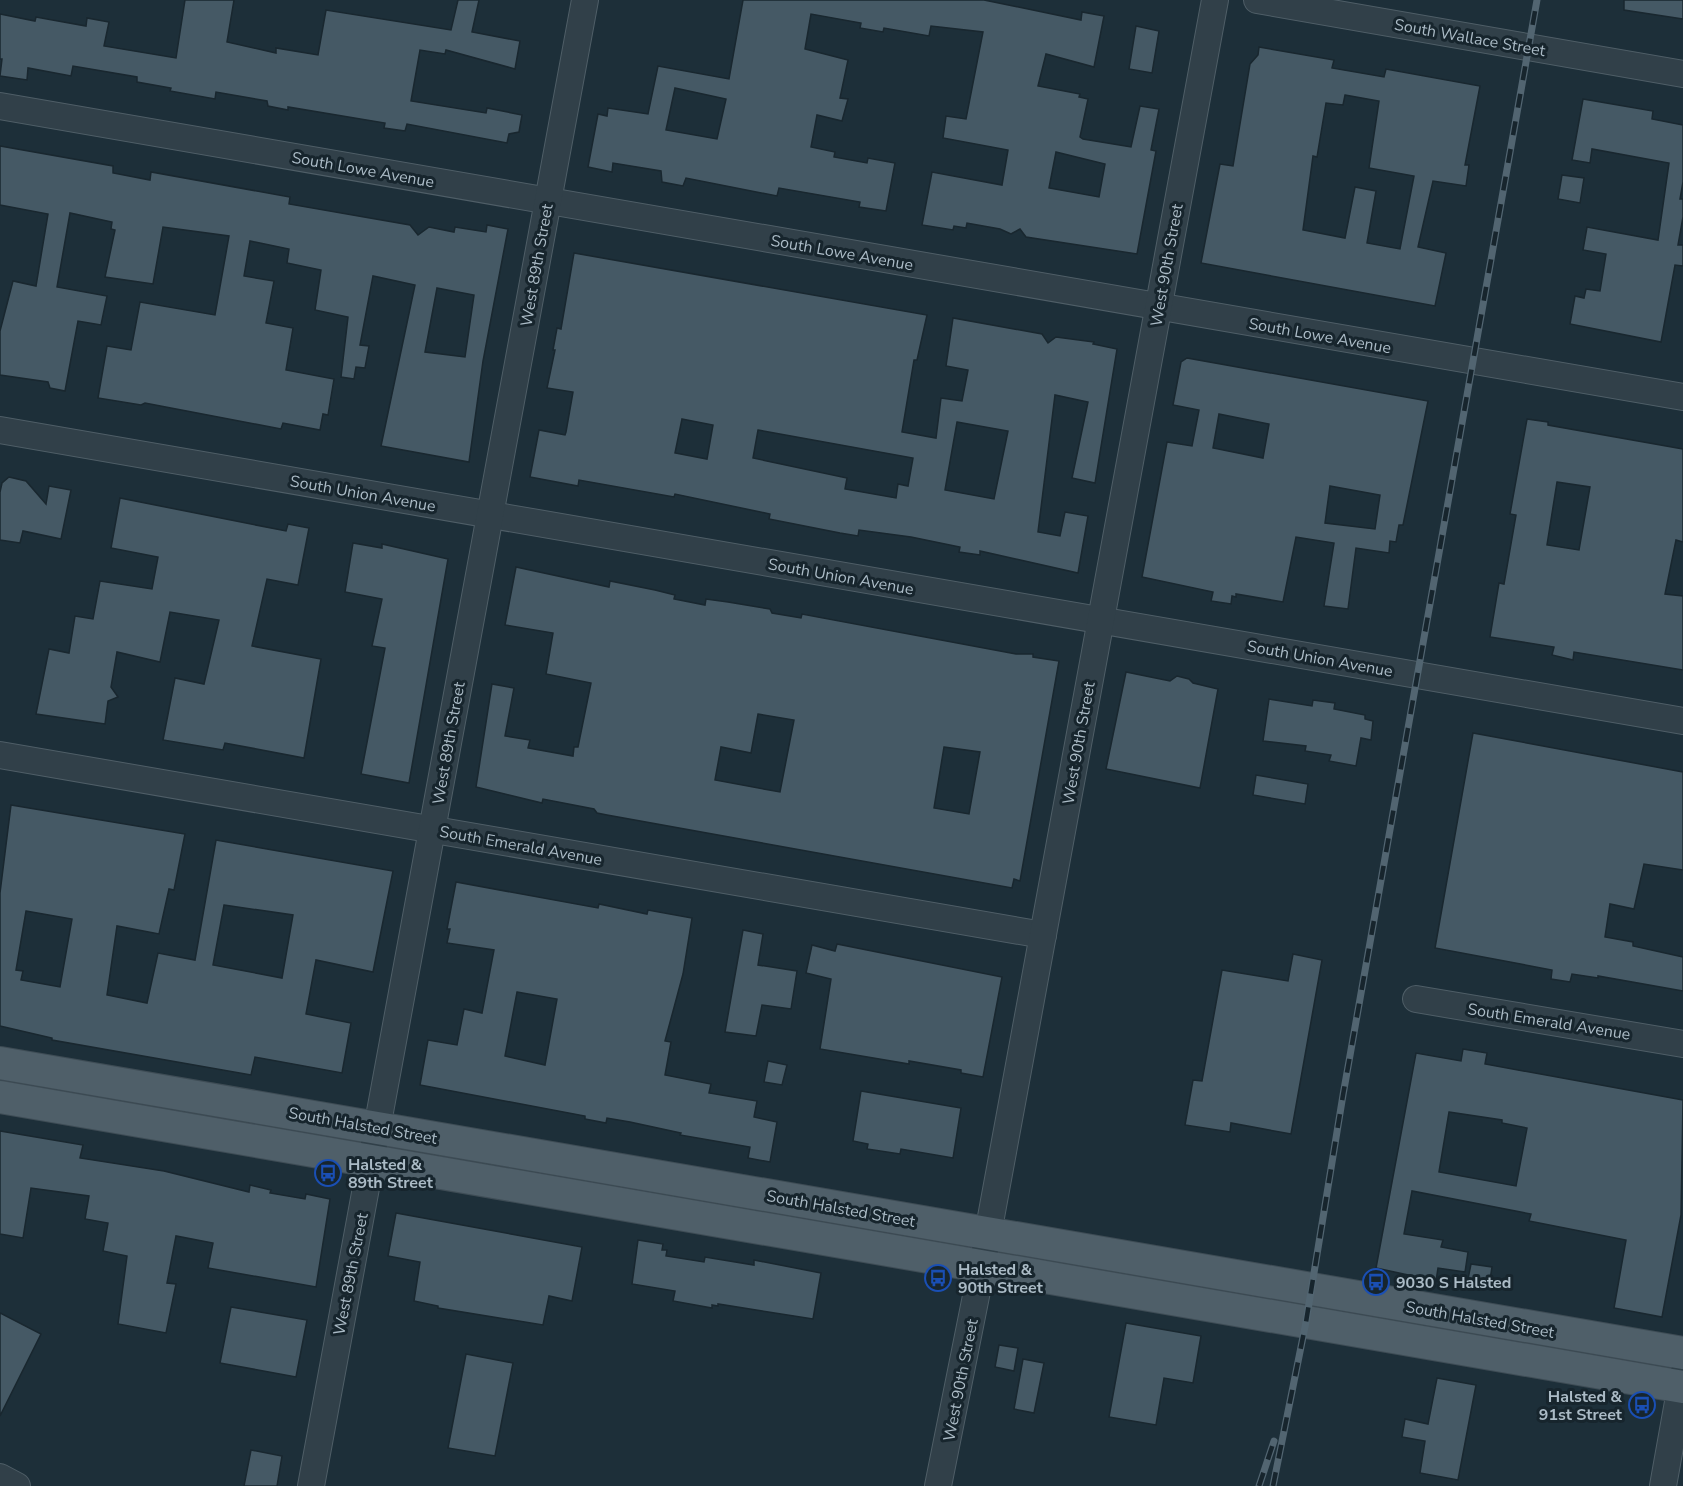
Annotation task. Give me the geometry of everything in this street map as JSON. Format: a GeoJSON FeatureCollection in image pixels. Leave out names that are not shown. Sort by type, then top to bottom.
{"type":"FeatureCollection","features":[{"type":"Feature","properties":{"kind":"main road","name":"South Halsted Street"},"geometry":{"type":"LineString","coordinates":[[0,1063],[1683,1353]]}},
{"type":"Feature","properties":{"kind":"main road","name":"South Halsted Street"},"geometry":{"type":"LineString","coordinates":[[0,1097],[982,1266],[1682,1382]]}},
{"type":"Feature","properties":{"kind":"street","name":"West 89th Street"},"geometry":{"type":"LineString","coordinates":[[311,1486],[585,0]]}},
{"type":"Feature","properties":{"kind":"street","name":"West 90th Street"},"geometry":{"type":"LineString","coordinates":[[938,1486],[982,1266],[1215,0]]}},
{"type":"Feature","properties":{"kind":"street","name":"South Wallace Street"},"geometry":{"type":"LineString","coordinates":[[1257,0],[1683,74]]}},
{"type":"Feature","properties":{"kind":"street","name":"South Lowe Avenue"},"geometry":{"type":"LineString","coordinates":[[0,106],[1683,397]]}},
{"type":"Feature","properties":{"kind":"street","name":"South Union Avenue"},"geometry":{"type":"LineString","coordinates":[[0,430],[1683,721]]}},
{"type":"Feature","properties":{"kind":"street","name":"South Emerald Avenue"},"geometry":{"type":"LineString","coordinates":[[0,755],[1042,935]]}},
{"type":"Feature","properties":{"kind":"street","name":"South Emerald Avenue"},"geometry":{"type":"LineString","coordinates":[[1416,999],[1683,1044]]}},
{"type":"Feature","properties":{"kind":"street"},"geometry":{"type":"LineString","coordinates":[[1663,1486],[1682,1382]]}},
{"type":"Feature","properties":{"kind":"street"},"geometry":{"type":"LineString","coordinates":[[0,1477],[17,1486]]}},
{"type":"Feature","properties":{"kind":"building"},"geometry":{"type":"Polygon","coordinates":[[[185,0],[234,0],[227,42],[276,53],[276,48],[318,55],[326,10],[451,30],[458,0],[479,0],[472,32],[520,41],[515,69],[446,50],[445,54],[420,50],[411,101],[486,113],[487,108],[522,115],[519,132],[509,134],[507,143],[407,124],[405,131],[384,128],[385,123],[288,107],[288,110],[268,106],[267,101],[216,92],[215,99],[170,91],[171,88],[137,82],[137,77],[73,66],[71,76],[28,68],[27,80],[0,76],[2,59],[0,59],[0,14],[35,21],[36,17],[86,26],[87,18],[109,22],[104,46],[176,58],[185,0]]]}},
{"type":"Feature","properties":{"kind":"building"},"geometry":{"type":"Polygon","coordinates":[[[743,0],[984,0],[1081,20],[1082,12],[1104,16],[1094,67],[1046,54],[1038,86],[1080,94],[1079,97],[1088,99],[1080,137],[1083,139],[1131,147],[1140,106],[1159,109],[1151,150],[1156,151],[1137,254],[1026,237],[1020,229],[1011,234],[1000,229],[967,223],[966,228],[954,226],[953,230],[922,225],[932,172],[1002,185],[1008,150],[943,138],[946,116],[966,119],[983,32],[931,26],[929,36],[884,28],[883,32],[860,28],[861,23],[811,14],[805,49],[848,60],[840,98],[848,99],[842,121],[817,115],[811,147],[835,152],[834,157],[867,163],[868,158],[895,163],[886,211],[859,207],[860,202],[779,188],[777,196],[686,178],[683,186],[662,182],[661,171],[613,163],[612,172],[588,167],[598,114],[607,116],[608,108],[648,114],[658,66],[729,79],[743,0]],[[675,88],[666,130],[717,139],[726,99],[675,88]],[[1056,152],[1049,188],[1099,197],[1105,164],[1056,152]]]}},
{"type":"Feature","properties":{"kind":"building"},"geometry":{"type":"Polygon","coordinates":[[[1624,0],[1683,0],[1683,19],[1624,10],[1624,0]]]}},
{"type":"Feature","properties":{"kind":"building"},"geometry":{"type":"Polygon","coordinates":[[[1136,26],[1159,31],[1152,73],[1129,69],[1136,26]]]}},
{"type":"Feature","properties":{"kind":"building"},"geometry":{"type":"Polygon","coordinates":[[[1259,47],[1334,60],[1332,68],[1384,77],[1386,69],[1480,86],[1465,165],[1469,165],[1466,186],[1433,181],[1418,247],[1446,253],[1435,306],[1201,263],[1220,164],[1233,166],[1250,64],[1258,55],[1259,47]],[[1345,95],[1343,105],[1326,103],[1317,157],[1313,156],[1303,230],[1345,238],[1355,187],[1376,191],[1367,243],[1400,249],[1414,176],[1369,168],[1379,101],[1345,95]]]}},
{"type":"Feature","properties":{"kind":"building"},"geometry":{"type":"Polygon","coordinates":[[[1583,99],[1653,111],[1652,119],[1683,125],[1683,182],[1680,199],[1683,199],[1683,217],[1678,245],[1683,245],[1683,266],[1675,265],[1661,342],[1570,324],[1575,296],[1584,298],[1586,289],[1600,291],[1606,254],[1583,250],[1587,227],[1658,240],[1669,163],[1592,149],[1590,163],[1572,160],[1583,99]]]}},
{"type":"Feature","properties":{"kind":"building"},"geometry":{"type":"Polygon","coordinates":[[[0,146],[113,166],[113,173],[150,180],[151,172],[290,197],[289,204],[410,225],[418,235],[429,227],[454,232],[455,227],[486,232],[487,225],[508,229],[483,361],[469,462],[381,446],[415,285],[373,276],[360,345],[369,346],[365,368],[356,367],[354,379],[341,377],[348,317],[315,310],[321,270],[287,263],[289,249],[250,241],[244,276],[274,281],[266,323],[293,328],[286,370],[334,379],[328,415],[323,414],[320,430],[283,423],[281,429],[145,403],[141,405],[98,398],[107,346],[131,350],[140,302],[215,315],[229,236],[163,227],[153,284],[105,277],[115,230],[111,229],[112,222],[70,213],[57,287],[107,296],[101,325],[78,321],[65,391],[50,388],[48,382],[0,375],[0,331],[13,281],[36,286],[48,214],[0,205],[0,146]],[[437,288],[425,352],[465,357],[474,295],[437,288]]]}},
{"type":"Feature","properties":{"kind":"building"},"geometry":{"type":"Polygon","coordinates":[[[1562,175],[1584,178],[1580,203],[1558,199],[1562,175]]]}},
{"type":"Feature","properties":{"kind":"building"},"geometry":{"type":"Polygon","coordinates":[[[574,253],[927,315],[917,360],[914,360],[902,432],[936,438],[941,398],[962,401],[968,370],[946,366],[953,318],[1042,334],[1048,343],[1056,337],[1094,342],[1093,344],[1117,349],[1095,483],[1072,478],[1088,402],[1055,395],[1038,532],[1060,536],[1065,512],[1088,516],[1078,573],[980,551],[980,555],[959,552],[960,547],[911,537],[859,530],[858,536],[840,533],[769,519],[770,514],[675,494],[674,497],[579,480],[578,486],[530,477],[539,430],[565,435],[566,432],[573,392],[547,388],[557,328],[561,329],[574,253]],[[682,419],[675,453],[707,459],[713,425],[682,419]],[[957,422],[945,490],[994,499],[1008,431],[957,422]],[[758,430],[753,458],[847,478],[845,489],[896,498],[898,484],[908,486],[913,458],[758,430]]]}},
{"type":"Feature","properties":{"kind":"building"},"geometry":{"type":"Polygon","coordinates":[[[1187,358],[1428,401],[1403,525],[1399,525],[1396,542],[1390,541],[1389,553],[1356,548],[1348,609],[1324,606],[1334,543],[1296,537],[1283,602],[1236,594],[1236,597],[1232,596],[1231,604],[1211,601],[1213,592],[1142,577],[1167,442],[1192,446],[1199,410],[1173,405],[1181,362],[1187,358]],[[1219,414],[1213,448],[1263,458],[1269,424],[1219,414]],[[1330,486],[1325,523],[1375,529],[1380,495],[1330,486]]]}},
{"type":"Feature","properties":{"kind":"building"},"geometry":{"type":"Polygon","coordinates":[[[1527,419],[1548,422],[1548,425],[1683,449],[1683,542],[1676,540],[1665,594],[1683,596],[1683,670],[1574,652],[1573,660],[1552,655],[1554,647],[1490,637],[1499,583],[1504,584],[1516,515],[1510,514],[1527,419]],[[1557,482],[1547,545],[1579,550],[1590,487],[1557,482]]]}},
{"type":"Feature","properties":{"kind":"building"},"geometry":{"type":"Polygon","coordinates":[[[9,477],[26,481],[46,504],[49,486],[71,490],[61,539],[23,531],[20,543],[0,540],[0,492],[2,483],[9,477]]]}},
{"type":"Feature","properties":{"kind":"building"},"geometry":{"type":"Polygon","coordinates":[[[120,498],[286,531],[288,524],[309,528],[298,585],[267,579],[252,646],[321,659],[304,758],[225,743],[223,750],[163,740],[175,678],[204,684],[219,620],[170,612],[160,662],[117,652],[111,687],[118,697],[108,701],[105,724],[36,714],[49,649],[69,653],[75,616],[93,619],[100,581],[152,589],[158,557],[111,548],[120,498]]]}},
{"type":"Feature","properties":{"kind":"building"},"geometry":{"type":"Polygon","coordinates":[[[353,543],[382,548],[382,544],[448,559],[409,783],[361,774],[385,648],[372,646],[382,599],[345,592],[353,543]]]}},
{"type":"Feature","properties":{"kind":"building"},"geometry":{"type":"Polygon","coordinates":[[[516,567],[609,587],[610,581],[655,590],[675,595],[674,599],[705,605],[706,599],[728,602],[770,609],[772,613],[801,618],[802,614],[1016,654],[1033,654],[1033,657],[1059,661],[1020,881],[1014,879],[1012,888],[607,815],[597,813],[594,809],[543,799],[542,803],[476,787],[492,684],[514,688],[505,736],[530,740],[528,748],[573,756],[574,747],[578,747],[591,683],[546,674],[553,633],[505,625],[516,567]],[[758,714],[751,753],[721,747],[715,780],[780,792],[794,720],[758,714]],[[944,747],[934,808],[969,814],[980,752],[944,747]]]}},
{"type":"Feature","properties":{"kind":"building"},"geometry":{"type":"Polygon","coordinates":[[[1126,672],[1170,681],[1177,676],[1189,679],[1193,683],[1218,689],[1200,788],[1106,769],[1126,672]]]}},
{"type":"Feature","properties":{"kind":"building"},"geometry":{"type":"Polygon","coordinates":[[[1269,699],[1312,706],[1313,700],[1335,703],[1334,709],[1365,715],[1365,719],[1373,721],[1371,740],[1361,738],[1356,766],[1329,761],[1331,755],[1305,751],[1306,746],[1263,741],[1269,699]]]}},
{"type":"Feature","properties":{"kind":"building"},"geometry":{"type":"Polygon","coordinates":[[[1473,733],[1683,772],[1683,870],[1644,864],[1634,909],[1610,904],[1605,937],[1633,942],[1633,946],[1683,957],[1683,991],[1598,976],[1598,978],[1572,974],[1570,982],[1551,979],[1552,970],[1435,948],[1473,733]]]}},
{"type":"Feature","properties":{"kind":"building"},"geometry":{"type":"Polygon","coordinates":[[[1256,775],[1308,784],[1305,804],[1253,795],[1256,775]]]}},
{"type":"Feature","properties":{"kind":"building"},"geometry":{"type":"Polygon","coordinates":[[[11,805],[185,834],[174,890],[169,889],[159,934],[117,926],[107,995],[147,1003],[158,953],[195,960],[216,840],[393,871],[373,972],[316,960],[306,1014],[351,1023],[342,1073],[255,1057],[251,1075],[52,1040],[52,1038],[0,1026],[0,893],[11,805]],[[224,905],[213,965],[282,978],[293,915],[224,905]],[[26,911],[16,970],[23,971],[21,980],[60,987],[72,919],[26,911]]]}},
{"type":"Feature","properties":{"kind":"building"},"geometry":{"type":"Polygon","coordinates":[[[456,882],[598,908],[599,904],[647,914],[648,910],[692,918],[683,974],[665,1041],[671,1042],[665,1075],[711,1084],[709,1093],[757,1101],[754,1117],[777,1122],[770,1162],[748,1158],[750,1147],[680,1135],[681,1133],[607,1118],[606,1123],[585,1119],[585,1116],[420,1085],[428,1040],[457,1045],[464,1009],[482,1013],[494,950],[447,943],[450,929],[447,929],[456,882]],[[517,992],[505,1056],[545,1065],[557,999],[517,992]]]}},
{"type":"Feature","properties":{"kind":"building"},"geometry":{"type":"Polygon","coordinates":[[[743,930],[763,934],[758,965],[797,971],[791,1009],[762,1005],[756,1036],[725,1032],[743,930]]]}},
{"type":"Feature","properties":{"kind":"building"},"geometry":{"type":"Polygon","coordinates":[[[837,944],[1002,977],[983,1077],[961,1073],[961,1070],[909,1061],[909,1064],[820,1049],[831,979],[806,973],[812,945],[835,951],[837,944]]]}},
{"type":"Feature","properties":{"kind":"building"},"geometry":{"type":"Polygon","coordinates":[[[1293,954],[1322,960],[1291,1134],[1231,1123],[1230,1132],[1185,1125],[1193,1080],[1202,1081],[1222,970],[1288,981],[1293,954]]]}},
{"type":"Feature","properties":{"kind":"building"},"geometry":{"type":"Polygon","coordinates":[[[1463,1049],[1487,1053],[1485,1064],[1683,1100],[1681,1215],[1662,1317],[1614,1308],[1626,1240],[1529,1221],[1531,1214],[1412,1191],[1404,1234],[1443,1240],[1441,1247],[1468,1252],[1465,1272],[1438,1268],[1436,1281],[1376,1268],[1416,1053],[1461,1061],[1463,1049]],[[1449,1112],[1439,1172],[1516,1186],[1527,1128],[1502,1123],[1502,1120],[1449,1112]]]}},
{"type":"Feature","properties":{"kind":"building"},"geometry":{"type":"Polygon","coordinates":[[[768,1061],[787,1065],[782,1085],[764,1082],[768,1061]]]}},
{"type":"Feature","properties":{"kind":"building"},"geometry":{"type":"Polygon","coordinates":[[[861,1091],[961,1108],[953,1158],[901,1149],[900,1154],[867,1149],[868,1144],[853,1141],[861,1091]]]}},
{"type":"Feature","properties":{"kind":"building"},"geometry":{"type":"Polygon","coordinates":[[[0,1131],[83,1145],[80,1158],[164,1171],[249,1192],[250,1185],[271,1190],[270,1193],[305,1199],[306,1194],[330,1199],[316,1287],[208,1268],[213,1243],[176,1236],[167,1283],[176,1284],[166,1333],[118,1324],[127,1256],[103,1251],[108,1223],[85,1219],[89,1196],[31,1188],[23,1238],[0,1234],[0,1131]]]}},
{"type":"Feature","properties":{"kind":"building"},"geometry":{"type":"Polygon","coordinates":[[[396,1213],[582,1247],[572,1301],[549,1296],[543,1325],[438,1308],[438,1306],[414,1301],[420,1262],[388,1256],[396,1213]]]}},
{"type":"Feature","properties":{"kind":"building"},"geometry":{"type":"Polygon","coordinates":[[[638,1240],[663,1244],[662,1250],[667,1250],[666,1256],[704,1262],[705,1257],[754,1265],[754,1260],[821,1273],[813,1319],[718,1304],[718,1306],[712,1305],[712,1308],[673,1301],[675,1291],[632,1284],[638,1240]]]}},
{"type":"Feature","properties":{"kind":"building"},"geometry":{"type":"Polygon","coordinates":[[[1471,1264],[1492,1267],[1489,1287],[1467,1284],[1471,1264]]]}},
{"type":"Feature","properties":{"kind":"building"},"geometry":{"type":"Polygon","coordinates":[[[231,1307],[307,1320],[296,1377],[220,1363],[231,1307]]]}},
{"type":"Feature","properties":{"kind":"building"},"geometry":{"type":"Polygon","coordinates":[[[0,1313],[41,1334],[0,1416],[0,1313]]]}},
{"type":"Feature","properties":{"kind":"building"},"geometry":{"type":"Polygon","coordinates":[[[1126,1323],[1201,1336],[1193,1383],[1164,1378],[1156,1425],[1109,1417],[1126,1323]]]}},
{"type":"Feature","properties":{"kind":"building"},"geometry":{"type":"Polygon","coordinates":[[[999,1345],[1018,1348],[1014,1371],[995,1367],[999,1345]]]}},
{"type":"Feature","properties":{"kind":"building"},"geometry":{"type":"Polygon","coordinates":[[[466,1354],[513,1363],[495,1456],[448,1448],[466,1354]]]}},
{"type":"Feature","properties":{"kind":"building"},"geometry":{"type":"Polygon","coordinates":[[[1023,1359],[1044,1363],[1034,1413],[1014,1409],[1023,1359]]]}},
{"type":"Feature","properties":{"kind":"building"},"geometry":{"type":"Polygon","coordinates":[[[1437,1378],[1476,1385],[1458,1480],[1420,1473],[1425,1441],[1402,1437],[1405,1419],[1428,1424],[1437,1378]]]}},
{"type":"Feature","properties":{"kind":"building"},"geometry":{"type":"Polygon","coordinates":[[[251,1450],[282,1456],[277,1486],[244,1486],[251,1450]]]}},
{"type":"Feature","properties":{"kind":"railway"},"geometry":{"type":"LineString","coordinates":[[1273,1486],[1306,1322],[1343,1095],[1537,0]]}},
{"type":"Feature","properties":{"kind":"railway"},"geometry":{"type":"LineString","coordinates":[[1259,1486],[1274,1441]]}},
{"type":"Feature","properties":{"kind":"place","name":"Halsted & 89th Street"},"geometry":{"type":"Point","coordinates":[328,1173]}},
{"type":"Feature","properties":{"kind":"place","name":"Halsted & 90th Street"},"geometry":{"type":"Point","coordinates":[938,1278]}},
{"type":"Feature","properties":{"kind":"place","name":"9030 S Halsted"},"geometry":{"type":"Point","coordinates":[1376,1282]}},
{"type":"Feature","properties":{"kind":"place","name":"Halsted & 91st Street"},"geometry":{"type":"Point","coordinates":[1642,1405]}}]}
